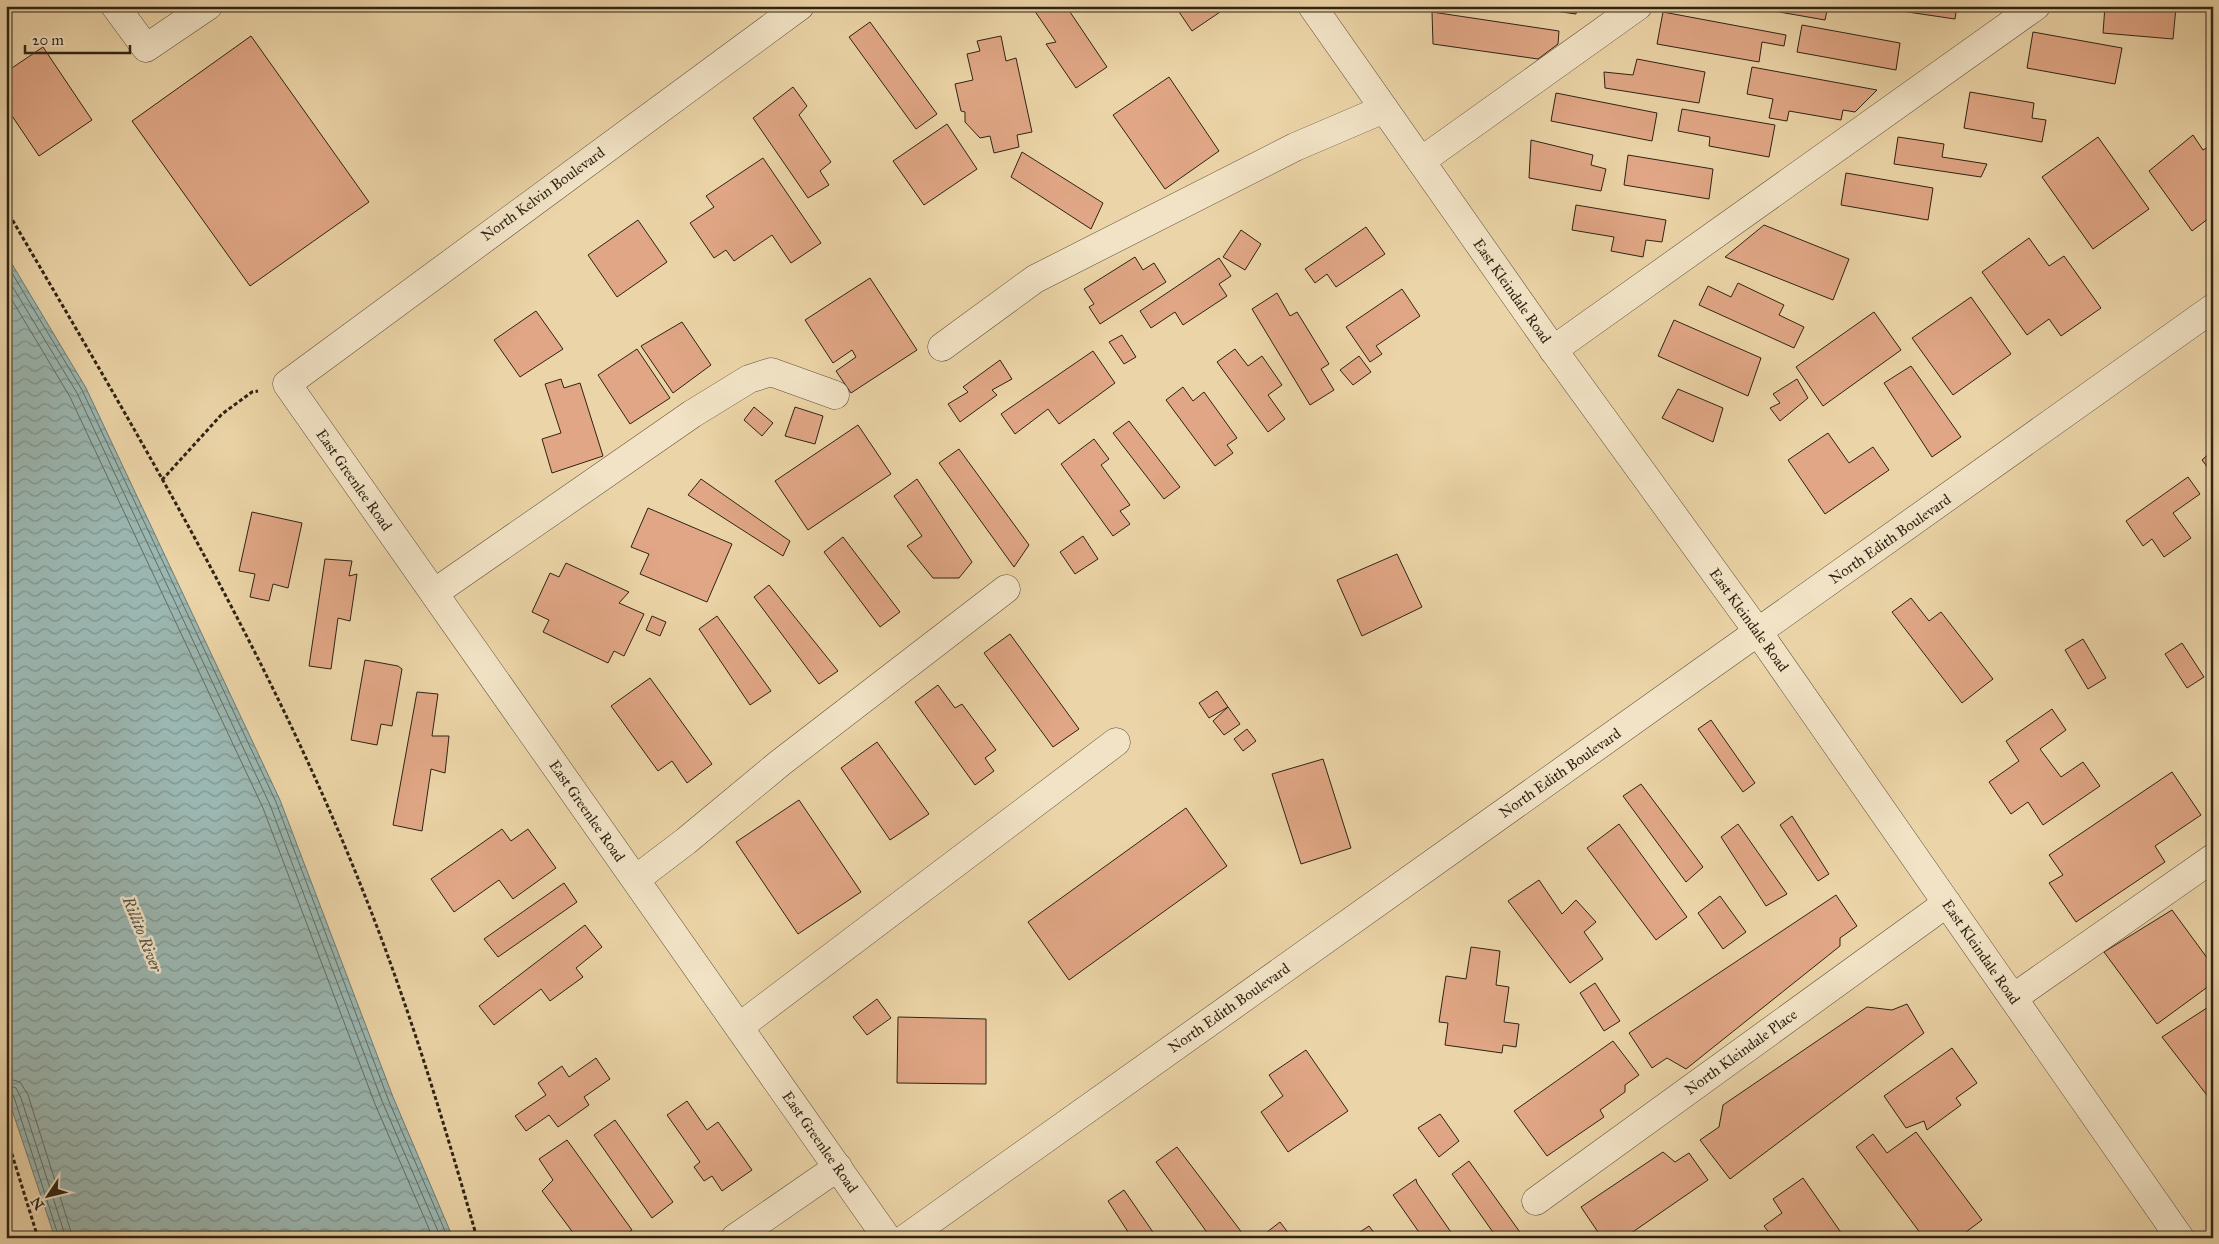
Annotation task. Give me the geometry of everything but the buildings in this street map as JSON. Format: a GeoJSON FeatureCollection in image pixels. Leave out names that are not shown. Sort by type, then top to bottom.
{"type":"FeatureCollection","features":[{"type":"Feature","properties":{"kind":"street"},"geometry":{"type":"LineString","coordinates":[[115,6],[146,48],[208,6]]}},
{"type":"Feature","properties":{"kind":"street","name":"East Kleindale Road"},"geometry":{"type":"LineString","coordinates":[[1312,6],[1553,350],[1758,632],[2180,1238]]}},
{"type":"Feature","properties":{"kind":"street"},"geometry":{"type":"LineString","coordinates":[[1420,161],[1638,6]]}},
{"type":"Feature","properties":{"kind":"street"},"geometry":{"type":"LineString","coordinates":[[1553,350],[2036,6]]}},
{"type":"Feature","properties":{"kind":"street","name":"North Kelvin Boulevard"},"geometry":{"type":"LineString","coordinates":[[287,384],[789,10]]}},
{"type":"Feature","properties":{"kind":"street"},"geometry":{"type":"LineString","coordinates":[[942,347],[1035,279],[1295,147],[1384,109]]}},
{"type":"Feature","properties":{"kind":"street","name":"North Edith Boulevard"},"geometry":{"type":"LineString","coordinates":[[906,1238],[2213,308]]}},
{"type":"Feature","properties":{"kind":"street"},"geometry":{"type":"LineString","coordinates":[[434,593],[692,414],[749,379],[771,372],[834,395]]}},
{"type":"Feature","properties":{"kind":"street","name":"East Greenlee Road"},"geometry":{"type":"LineString","coordinates":[[287,384],[887,1238]]}},
{"type":"Feature","properties":{"kind":"street"},"geometry":{"type":"LineString","coordinates":[[636,879],[686,841],[780,762],[1006,589]]}},
{"type":"Feature","properties":{"kind":"street"},"geometry":{"type":"LineString","coordinates":[[739,1027],[1116,742]]}},
{"type":"Feature","properties":{"kind":"street"},"geometry":{"type":"LineString","coordinates":[[2013,998],[2210,867]]}},
{"type":"Feature","properties":{"kind":"street","name":"North Kleindale Place"},"geometry":{"type":"LineString","coordinates":[[1536,1201],[1947,903]]}},
{"type":"Feature","properties":{"kind":"street"},"geometry":{"type":"LineString","coordinates":[[735,1238],[838,1168]]}},
{"type":"Feature","properties":{"kind":"path"},"geometry":{"type":"LineString","coordinates":[[6,209],[162,480],[244,633],[298,743],[361,886],[424,1062],[477,1238]]}},
{"type":"Feature","properties":{"kind":"path"},"geometry":{"type":"LineString","coordinates":[[162,480],[222,414],[252,392],[287,384]]}},
{"type":"Feature","properties":{"kind":"path"},"geometry":{"type":"LineString","coordinates":[[6,1135],[38,1238]]}},
{"type":"Feature","properties":{"kind":"water","name":"Rillito River"},"geometry":{"type":"Polygon","coordinates":[[[6,254],[86,388],[280,800],[393,1097],[453,1238],[55,1238],[6,1092],[6,254]]]}}]}
